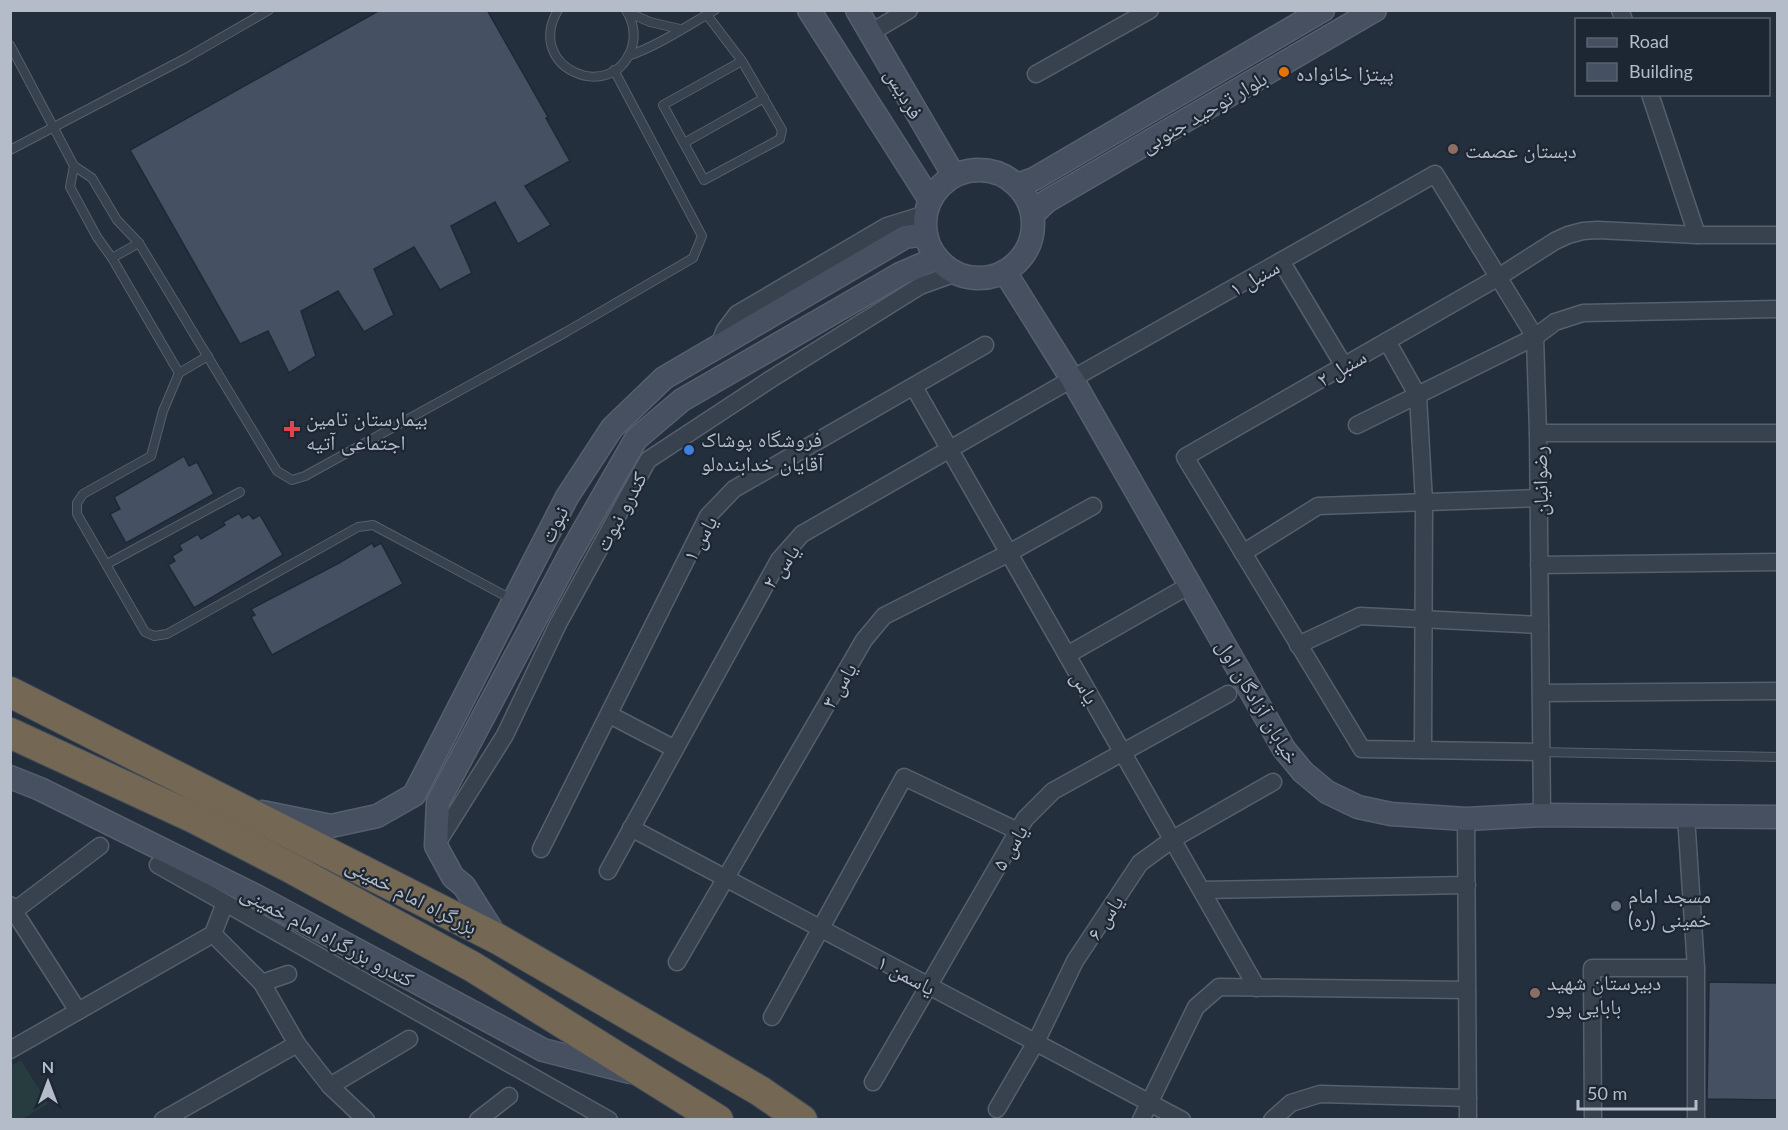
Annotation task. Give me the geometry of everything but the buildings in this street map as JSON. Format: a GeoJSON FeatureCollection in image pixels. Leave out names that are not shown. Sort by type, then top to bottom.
{"type":"FeatureCollection","features":[{"type":"Feature","properties":{"kind":"highway","name":"بزرگراه امام خمینی"},"geometry":{"type":"LineString","coordinates":[[10,692],[242,807],[498,939],[760,1091],[802,1119]]}},
{"type":"Feature","properties":{"kind":"highway","name":"بزرگراه امام خمینی"},"geometry":{"type":"LineString","coordinates":[[17,741],[194,818],[301,873],[473,968],[718,1119]]}},
{"type":"Feature","properties":{"kind":"main road"},"geometry":{"type":"LineString","coordinates":[[809,10],[927,216],[937,258],[956,273],[972,278],[989,278],[1005,272],[1019,262],[1029,248],[1034,231],[1033,214],[1028,198],[1017,185],[1003,175],[987,170],[970,170],[954,176],[940,186],[927,216]]}},
{"type":"Feature","properties":{"kind":"main road","name":"فردیس"},"geometry":{"type":"LineString","coordinates":[[857,10],[954,176]]}},
{"type":"Feature","properties":{"kind":"main road","name":"بلوار توحید جنوبی"},"geometry":{"type":"LineString","coordinates":[[1017,185],[1034,178],[1323,10]]}},
{"type":"Feature","properties":{"kind":"main road","name":"بلوار توحید جنوبی"},"geometry":{"type":"LineString","coordinates":[[1033,214],[1047,201],[1375,10]]}},
{"type":"Feature","properties":{"kind":"main road","name":"نبوت"},"geometry":{"type":"LineString","coordinates":[[242,807],[330,826],[376,816],[414,795],[567,497],[612,428],[664,378],[905,237],[927,216]]}},
{"type":"Feature","properties":{"kind":"main road","name":"نبوت"},"geometry":{"type":"LineString","coordinates":[[436,846],[438,802],[570,554],[636,439],[682,400],[900,274],[937,258]]}},
{"type":"Feature","properties":{"kind":"main road","name":"خیابان آزادگان اول"},"geometry":{"type":"LineString","coordinates":[[1005,272],[1072,379],[1284,749],[1303,772],[1327,792],[1358,807],[1392,814],[1466,819],[1542,815],[1778,817]]}},
{"type":"Feature","properties":{"kind":"main road","name":"کندرو بزرگراه امام خمینی"},"geometry":{"type":"LineString","coordinates":[[10,777],[40,789],[256,896],[543,1050],[651,1078]]}},
{"type":"Feature","properties":{"kind":"main road"},"geometry":{"type":"LineString","coordinates":[[436,846],[453,877],[464,886],[498,939]]}},
{"type":"Feature","properties":{"kind":"street"},"geometry":{"type":"LineString","coordinates":[[870,33],[909,10]]}},
{"type":"Feature","properties":{"kind":"street"},"geometry":{"type":"LineString","coordinates":[[1036,74],[1150,10]]}},
{"type":"Feature","properties":{"kind":"street"},"geometry":{"type":"LineString","coordinates":[[1651,96],[1697,235]]}},
{"type":"Feature","properties":{"kind":"street","name":"سنبل ۱"},"geometry":{"type":"LineString","coordinates":[[1072,379],[1435,174],[1497,278]]}},
{"type":"Feature","properties":{"kind":"street","name":"سنبل ۲"},"geometry":{"type":"LineString","coordinates":[[1243,553],[1185,457],[1568,235],[1583,231],[1778,236]]}},
{"type":"Feature","properties":{"kind":"street"},"geometry":{"type":"LineString","coordinates":[[1281,261],[1344,366]]}},
{"type":"Feature","properties":{"kind":"street","name":"کندرو نبوت"},"geometry":{"type":"LineString","coordinates":[[436,846],[505,735],[558,624],[648,460],[771,379],[920,286],[956,273]]}},
{"type":"Feature","properties":{"kind":"street"},"geometry":{"type":"LineString","coordinates":[[1497,278],[1535,338]]}},
{"type":"Feature","properties":{"kind":"street"},"geometry":{"type":"LineString","coordinates":[[1358,425],[1535,338],[1555,322],[1583,313],[1778,309]]}},
{"type":"Feature","properties":{"kind":"street","name":"رضوانیان"},"geometry":{"type":"LineString","coordinates":[[1535,338],[1542,815]]}},
{"type":"Feature","properties":{"kind":"street"},"geometry":{"type":"LineString","coordinates":[[1387,341],[1418,396],[1424,502],[1423,750]]}},
{"type":"Feature","properties":{"kind":"street","name":"یاس ۱"},"geometry":{"type":"LineString","coordinates":[[541,849],[708,516],[734,489],[985,345]]}},
{"type":"Feature","properties":{"kind":"street","name":"یاس ۲"},"geometry":{"type":"LineString","coordinates":[[608,871],[779,560],[802,534],[1072,379]]}},
{"type":"Feature","properties":{"kind":"street","name":"یاس"},"geometry":{"type":"LineString","coordinates":[[914,387],[1257,988]]}},
{"type":"Feature","properties":{"kind":"street"},"geometry":{"type":"LineString","coordinates":[[1538,433],[1778,433]]}},
{"type":"Feature","properties":{"kind":"street"},"geometry":{"type":"LineString","coordinates":[[1539,498],[1318,506],[1243,553],[1362,749],[1541,752]]}},
{"type":"Feature","properties":{"kind":"street","name":"یاس ۳"},"geometry":{"type":"LineString","coordinates":[[677,962],[864,640],[884,616],[1009,553],[1093,506]]}},
{"type":"Feature","properties":{"kind":"street"},"geometry":{"type":"LineString","coordinates":[[1539,565],[1778,562]]}},
{"type":"Feature","properties":{"kind":"street"},"geometry":{"type":"LineString","coordinates":[[1067,655],[1190,585]]}},
{"type":"Feature","properties":{"kind":"street"},"geometry":{"type":"LineString","coordinates":[[1298,645],[1360,616],[1540,625]]}},
{"type":"Feature","properties":{"kind":"street"},"geometry":{"type":"LineString","coordinates":[[1541,693],[1778,691]]}},
{"type":"Feature","properties":{"kind":"street","name":"یاس ۵"},"geometry":{"type":"LineString","coordinates":[[873,1082],[1025,819],[1053,791],[1228,694]]}},
{"type":"Feature","properties":{"kind":"street"},"geometry":{"type":"LineString","coordinates":[[610,715],[675,749]]}},
{"type":"Feature","properties":{"kind":"street"},"geometry":{"type":"LineString","coordinates":[[772,1017],[904,777],[1018,831]]}},
{"type":"Feature","properties":{"kind":"street","name":"یاس ۶"},"geometry":{"type":"LineString","coordinates":[[997,1109],[1036,1042],[1075,961],[1140,863],[1173,839],[1273,782]]}},
{"type":"Feature","properties":{"kind":"street"},"geometry":{"type":"LineString","coordinates":[[1686,816],[1695,968],[1696,1119]]}},
{"type":"Feature","properties":{"kind":"street"},"geometry":{"type":"LineString","coordinates":[[1466,819],[1468,1119]]}},
{"type":"Feature","properties":{"kind":"street","name":"یاسمن ۱"},"geometry":{"type":"LineString","coordinates":[[631,828],[1182,1119]]}},
{"type":"Feature","properties":{"kind":"street"},"geometry":{"type":"LineString","coordinates":[[78,1011],[12,910],[100,846]]}},
{"type":"Feature","properties":{"kind":"street"},"geometry":{"type":"LineString","coordinates":[[158,865],[609,1119]]}},
{"type":"Feature","properties":{"kind":"street"},"geometry":{"type":"LineString","coordinates":[[1202,890],[1467,885]]}},
{"type":"Feature","properties":{"kind":"street"},"geometry":{"type":"LineString","coordinates":[[10,1050],[213,934],[225,903]]}},
{"type":"Feature","properties":{"kind":"street"},"geometry":{"type":"LineString","coordinates":[[213,934],[262,983],[297,1044],[330,1086],[366,1119]]}},
{"type":"Feature","properties":{"kind":"street"},"geometry":{"type":"LineString","coordinates":[[1593,1119],[1592,969],[1695,968]]}},
{"type":"Feature","properties":{"kind":"street"},"geometry":{"type":"LineString","coordinates":[[262,983],[288,974]]}},
{"type":"Feature","properties":{"kind":"street"},"geometry":{"type":"LineString","coordinates":[[1141,1119],[1196,1007],[1219,987],[1467,990]]}},
{"type":"Feature","properties":{"kind":"street"},"geometry":{"type":"LineString","coordinates":[[330,1086],[410,1039]]}},
{"type":"Feature","properties":{"kind":"street"},"geometry":{"type":"LineString","coordinates":[[163,1119],[297,1044]]}},
{"type":"Feature","properties":{"kind":"street"},"geometry":{"type":"LineString","coordinates":[[1272,1119],[1291,1103],[1320,1094],[1468,1098]]}},
{"type":"Feature","properties":{"kind":"street"},"geometry":{"type":"LineString","coordinates":[[478,1119],[509,1096]]}},
{"type":"Feature","properties":{"kind":"lane"},"geometry":{"type":"LineString","coordinates":[[10,150],[186,58],[269,10]]}},
{"type":"Feature","properties":{"kind":"lane"},"geometry":{"type":"LineString","coordinates":[[558,10],[552,21],[549,36],[552,51],[561,64],[574,73],[589,77],[604,75],[614,70],[628,56],[634,42],[633,26],[627,11]]}},
{"type":"Feature","properties":{"kind":"lane"},"geometry":{"type":"LineString","coordinates":[[628,56],[650,49],[706,13],[716,10]]}},
{"type":"Feature","properties":{"kind":"lane"},"geometry":{"type":"LineString","coordinates":[[627,11],[650,22],[680,29]]}},
{"type":"Feature","properties":{"kind":"lane"},"geometry":{"type":"LineString","coordinates":[[706,13],[742,61],[782,130],[780,139],[704,180],[663,105],[742,61]]}},
{"type":"Feature","properties":{"kind":"lane"},"geometry":{"type":"LineString","coordinates":[[10,45],[74,166],[92,178],[117,220],[139,243],[277,471],[292,480],[305,476],[566,332],[693,258],[702,236],[614,70]]}},
{"type":"Feature","properties":{"kind":"lane"},"geometry":{"type":"LineString","coordinates":[[684,143],[764,98]]}},
{"type":"Feature","properties":{"kind":"lane"},"geometry":{"type":"LineString","coordinates":[[74,166],[70,187],[97,237],[112,258],[179,374]]}},
{"type":"Feature","properties":{"kind":"lane"},"geometry":{"type":"LineString","coordinates":[[112,258],[139,243]]}},
{"type":"Feature","properties":{"kind":"lane"},"geometry":{"type":"LineString","coordinates":[[208,356],[179,374],[163,411],[151,456],[83,494],[77,503],[77,514],[145,632],[154,636],[167,634],[358,527],[373,525],[514,601]]}},
{"type":"Feature","properties":{"kind":"lane"},"geometry":{"type":"LineString","coordinates":[[106,564],[240,492]]}},
{"type":"Feature","properties":{"kind":"lane"},"geometry":{"type":"LineString","coordinates":[[1541,752],[1778,757]]}},
{"type":"Feature","properties":{"kind":"green space"},"geometry":{"type":"Polygon","coordinates":[[[21,1060],[48,1104],[22,1119],[11,1119],[11,1066],[21,1060]]]}},
{"type":"Feature","properties":{"kind":"place","name":"پیتزا خانواده"},"geometry":{"type":"Point","coordinates":[1284,72]}},
{"type":"Feature","properties":{"kind":"place","name":"دبستان عصمت"},"geometry":{"type":"Point","coordinates":[1453,149]}},
{"type":"Feature","properties":{"kind":"place","name":"بیمارستان تامین اجتماعی آتیه"},"geometry":{"type":"Point","coordinates":[292,429]}},
{"type":"Feature","properties":{"kind":"place","name":"فروشگاه پوشاک آقایان خدابنده‌لو"},"geometry":{"type":"Point","coordinates":[689,450]}},
{"type":"Feature","properties":{"kind":"place","name":"مسجد امام خمینی (ره)"},"geometry":{"type":"Point","coordinates":[1616,906]}},
{"type":"Feature","properties":{"kind":"place","name":"دبیرستان شهید بابایی پور"},"geometry":{"type":"Point","coordinates":[1535,993]}}]}
